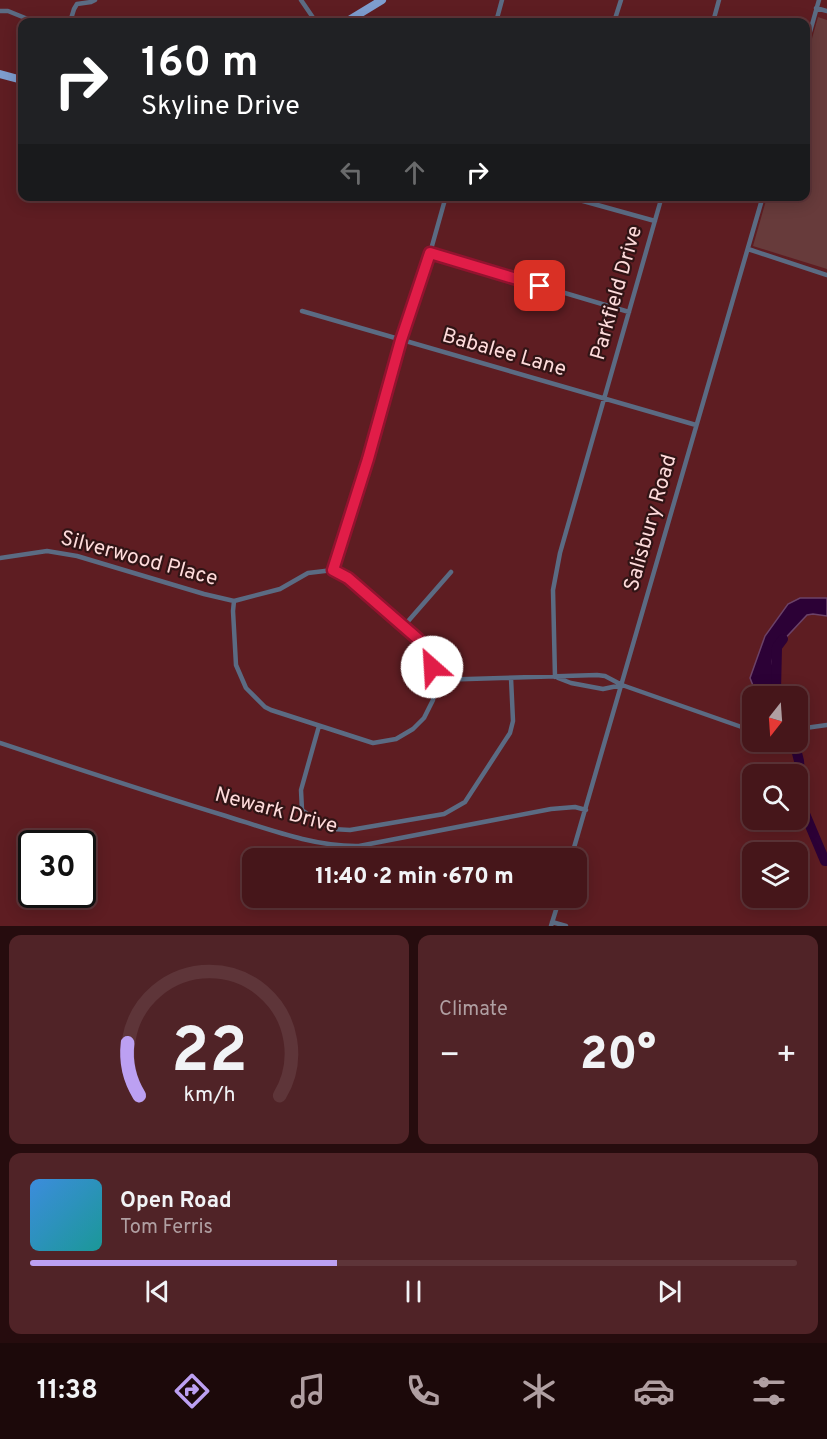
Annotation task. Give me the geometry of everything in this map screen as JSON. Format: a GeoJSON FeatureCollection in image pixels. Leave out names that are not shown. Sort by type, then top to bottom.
{"type":"FeatureCollection","features":[{"type":"Feature","properties":{"kind":"main road"},"geometry":{"type":"LineString","coordinates":[[353,18],[382,0]]}},
{"type":"Feature","properties":{"kind":"main road"},"geometry":{"type":"LineString","coordinates":[[0,74],[18,79]]}},
{"type":"Feature","properties":{"kind":"street"},"geometry":{"type":"LineString","coordinates":[[71,18],[77,4],[95,0]]}},
{"type":"Feature","properties":{"kind":"street"},"geometry":{"type":"LineString","coordinates":[[301,0],[313,18]]}},
{"type":"Feature","properties":{"kind":"street"},"geometry":{"type":"LineString","coordinates":[[497,18],[502,0]]}},
{"type":"Feature","properties":{"kind":"street"},"geometry":{"type":"LineString","coordinates":[[615,18],[621,0]]}},
{"type":"Feature","properties":{"kind":"street"},"geometry":{"type":"LineString","coordinates":[[713,18],[719,0]]}},
{"type":"Feature","properties":{"kind":"street"},"geometry":{"type":"LineString","coordinates":[[810,31],[819,0]]}},
{"type":"Feature","properties":{"kind":"street"},"geometry":{"type":"LineString","coordinates":[[816,8],[827,11]]}},
{"type":"Feature","properties":{"kind":"street"},"geometry":{"type":"LineString","coordinates":[[0,11],[8,11],[25,18]]}},
{"type":"Feature","properties":{"kind":"street"},"geometry":{"type":"LineString","coordinates":[[333,570],[445,201]]}},
{"type":"Feature","properties":{"kind":"street"},"geometry":{"type":"LineString","coordinates":[[582,201],[655,222]]}},
{"type":"Feature","properties":{"kind":"street","name":"Parkfield Drive"},"geometry":{"type":"LineString","coordinates":[[555,677],[553,590],[560,553],[661,201]]}},
{"type":"Feature","properties":{"kind":"street","name":"Salisbury Road"},"geometry":{"type":"LineString","coordinates":[[575,848],[762,201]]}},
{"type":"Feature","properties":{"kind":"street"},"geometry":{"type":"LineString","coordinates":[[748,249],[827,275]]}},
{"type":"Feature","properties":{"kind":"street"},"geometry":{"type":"LineString","coordinates":[[430,253],[629,312]]}},
{"type":"Feature","properties":{"kind":"street","name":"Babalee Lane"},"geometry":{"type":"LineString","coordinates":[[302,311],[696,425]]}},
{"type":"Feature","properties":{"kind":"street","name":"Silverwood Place"},"geometry":{"type":"LineString","coordinates":[[0,558],[47,552],[77,556],[234,601]]}},
{"type":"Feature","properties":{"kind":"street"},"geometry":{"type":"LineString","coordinates":[[333,570],[348,578],[418,639],[429,653],[435,680],[433,700],[424,718],[413,729],[396,739],[373,743],[271,710],[246,688],[236,665],[234,601],[280,589],[308,573],[333,570]]}},
{"type":"Feature","properties":{"kind":"street"},"geometry":{"type":"LineString","coordinates":[[403,627],[451,572]]}},
{"type":"Feature","properties":{"kind":"street"},"geometry":{"type":"LineString","coordinates":[[435,680],[605,676],[622,685],[742,727]]}},
{"type":"Feature","properties":{"kind":"street"},"geometry":{"type":"LineString","coordinates":[[555,677],[571,683],[603,689],[622,685]]}},
{"type":"Feature","properties":{"kind":"street"},"geometry":{"type":"LineString","coordinates":[[319,726],[301,790],[302,810],[317,821],[332,829],[350,830],[444,814],[465,802],[510,733],[513,721],[511,678]]}},
{"type":"Feature","properties":{"kind":"street"},"geometry":{"type":"LineString","coordinates":[[808,728],[827,725]]}},
{"type":"Feature","properties":{"kind":"street","name":"Newark Drive"},"geometry":{"type":"LineString","coordinates":[[0,743],[248,823],[321,844],[359,846],[551,809],[575,807],[586,810]]}},
{"type":"Feature","properties":{"kind":"street"},"geometry":{"type":"LineString","coordinates":[[556,908],[551,924],[566,926]]}},
{"type":"Feature","properties":{"kind":"shaded area"},"geometry":{"type":"Polygon","coordinates":[[[818,17],[827,20],[827,269],[753,246],[766,201],[810,201],[810,46],[818,17]]]}},
{"type":"Feature","properties":{"kind":"shaded area"},"geometry":{"type":"Polygon","coordinates":[[[800,598],[827,598],[827,616],[807,615],[779,645],[772,664],[780,686],[753,686],[750,678],[765,636],[788,604],[800,598]]]}},
{"type":"Feature","properties":{"kind":"waterway"},"geometry":{"type":"LineString","coordinates":[[776,686],[777,647],[783,639]]}},
{"type":"Feature","properties":{"kind":"waterway"},"geometry":{"type":"LineString","coordinates":[[797,752],[803,809],[825,861],[827,861]]}},
{"type":"Feature","properties":{"kind":"route"},"geometry":{"type":"LineString","coordinates":[[432,667],[429,653],[418,639],[348,578],[333,570],[368,459],[401,340],[430,253],[540,286]]}}]}
